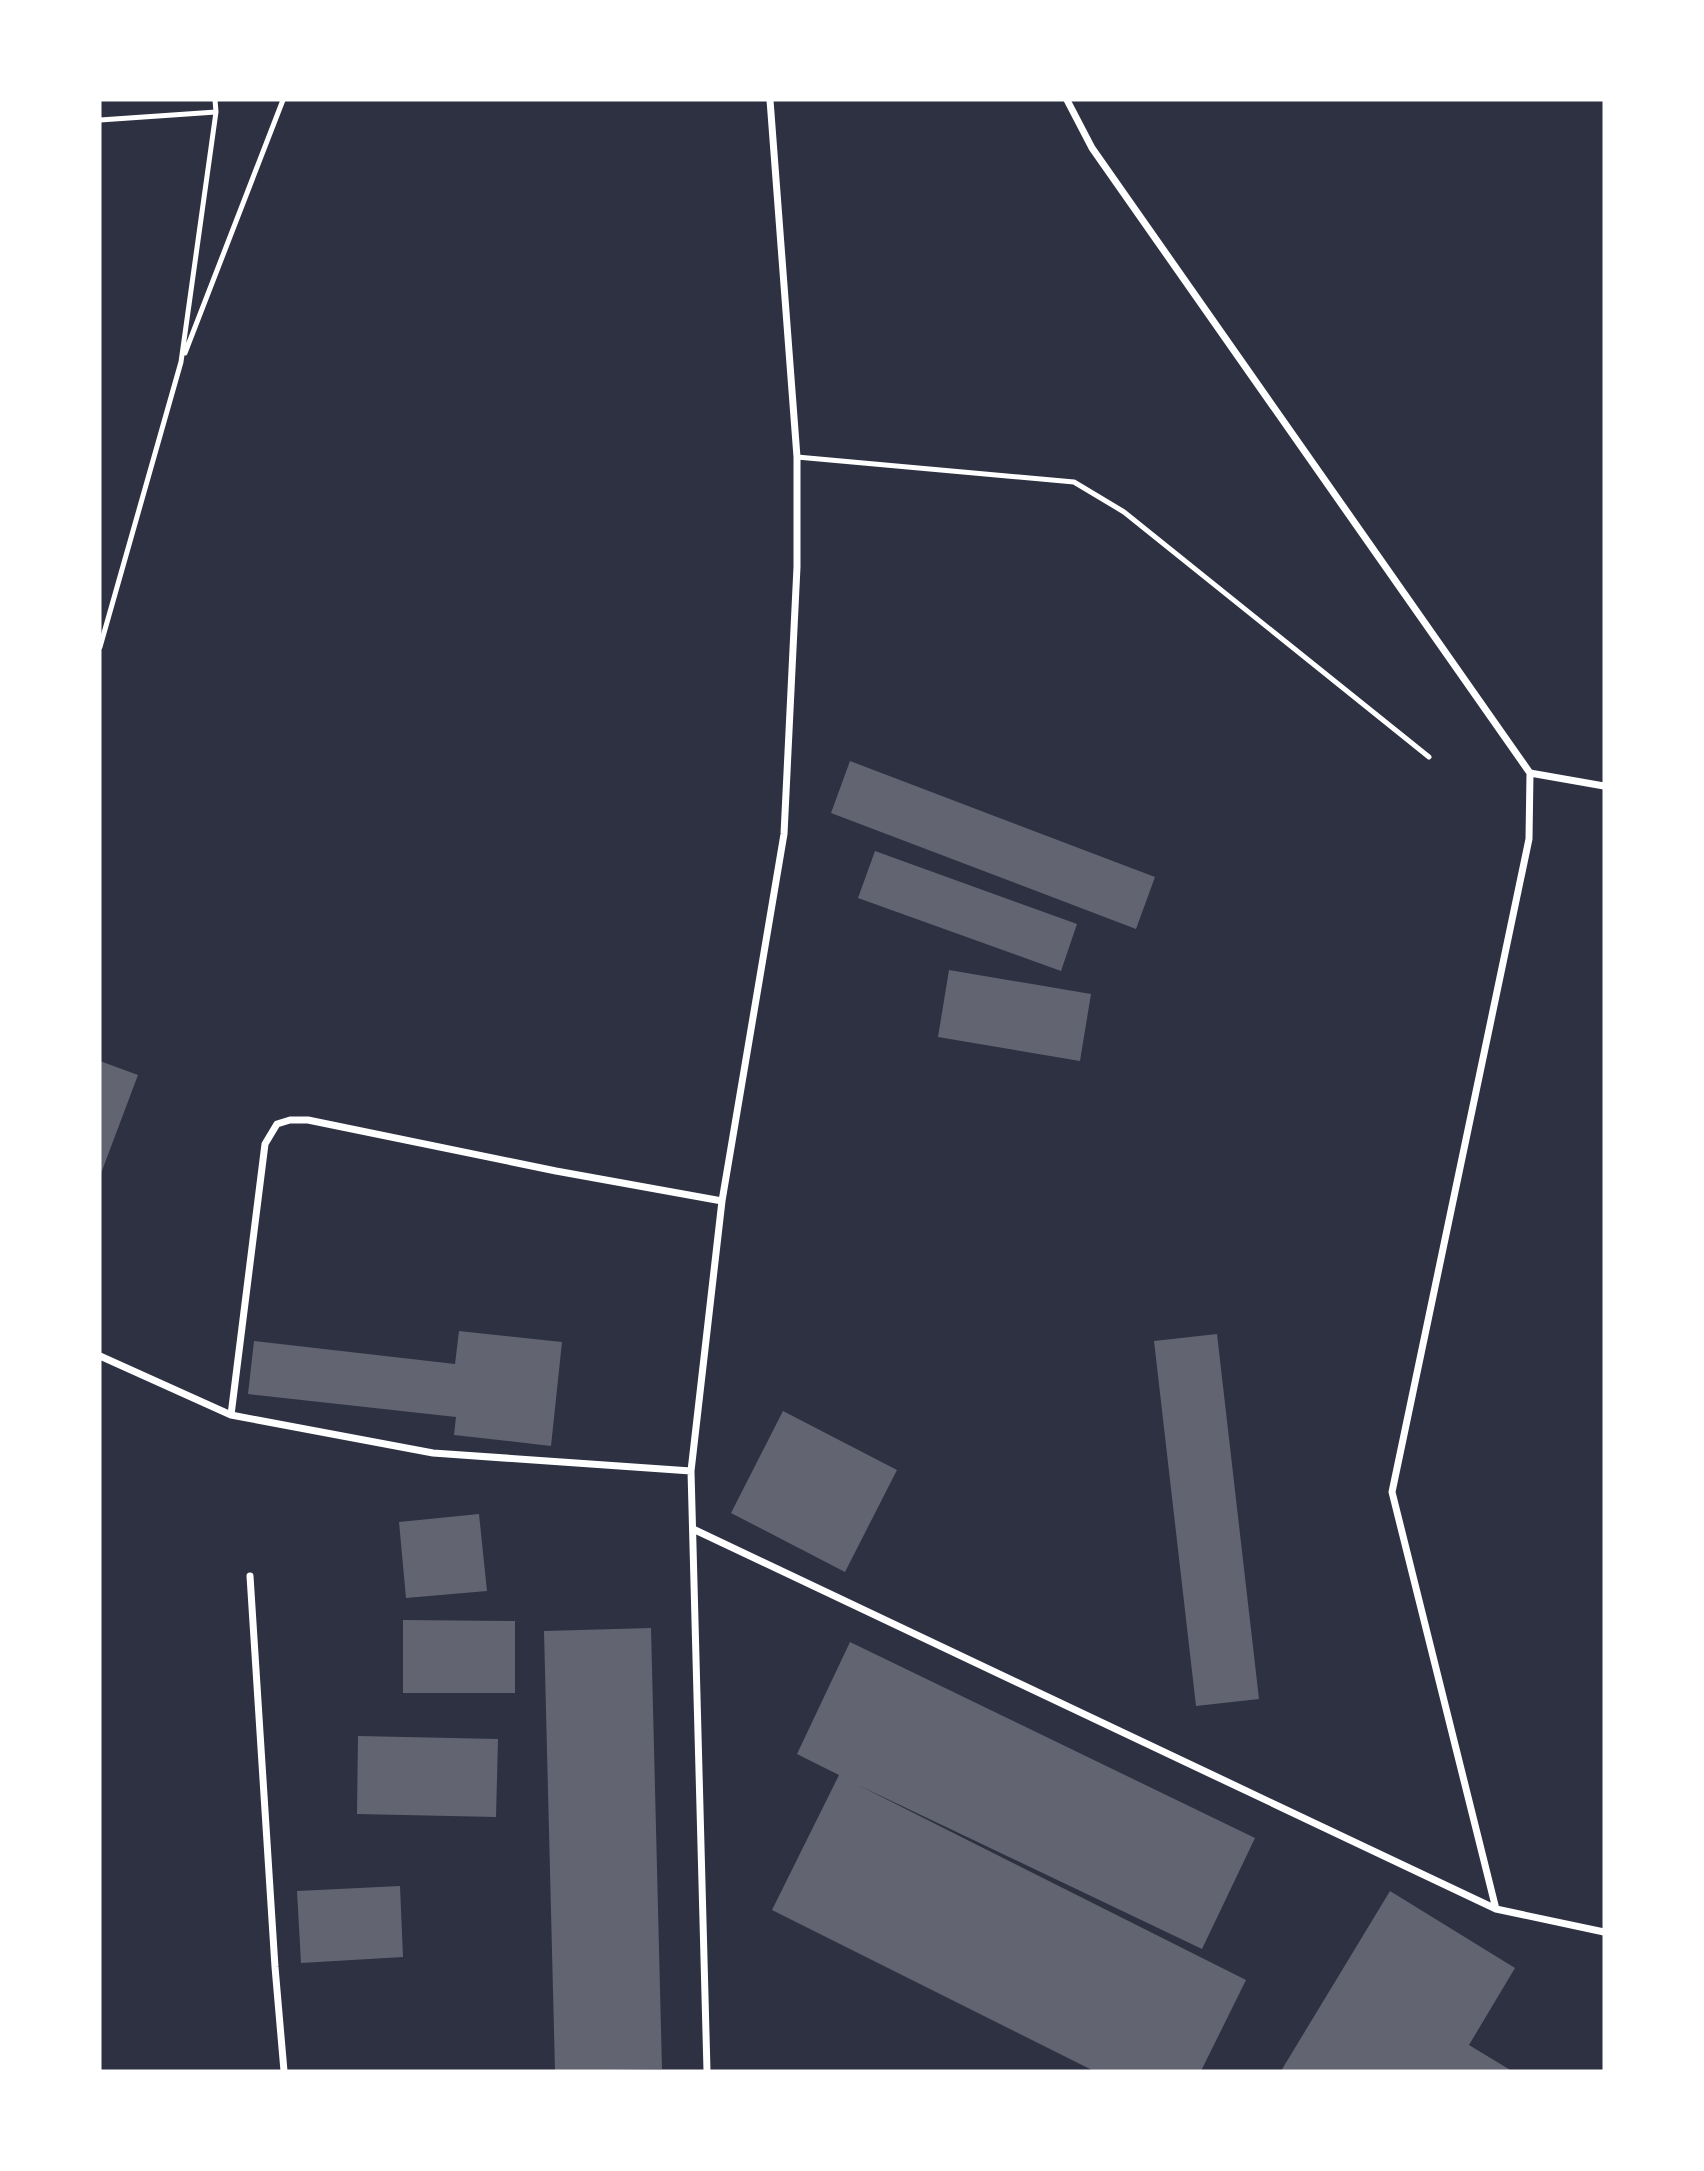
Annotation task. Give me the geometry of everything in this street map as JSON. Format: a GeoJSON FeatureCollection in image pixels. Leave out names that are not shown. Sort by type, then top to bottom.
{"type":"FeatureCollection","features":[{"type":"Feature","properties":{"kind":"street"},"geometry":{"type":"LineString","coordinates":[[706,2071],[691,1471],[722,1201],[785,834],[797,567],[797,457],[770,100]]}},
{"type":"Feature","properties":{"kind":"street"},"geometry":{"type":"LineString","coordinates":[[1067,100],[1092,148],[1530,773],[1529,839],[1392,1492],[1496,1909]]}},
{"type":"Feature","properties":{"kind":"street"},"geometry":{"type":"LineString","coordinates":[[1530,773],[1604,786]]}},
{"type":"Feature","properties":{"kind":"street"},"geometry":{"type":"LineString","coordinates":[[232,1415],[265,1144],[277,1124],[290,1119],[308,1121],[722,1201]]}},
{"type":"Feature","properties":{"kind":"street"},"geometry":{"type":"LineString","coordinates":[[100,1356],[232,1415],[433,1453],[691,1471]]}},
{"type":"Feature","properties":{"kind":"street"},"geometry":{"type":"LineString","coordinates":[[693,1529],[1496,1909],[1604,1932]]}},
{"type":"Feature","properties":{"kind":"street"},"geometry":{"type":"LineString","coordinates":[[250,1576],[284,2071]]}},
{"type":"Feature","properties":{"kind":"lane"},"geometry":{"type":"LineString","coordinates":[[181,362],[216,112],[215,100]]}},
{"type":"Feature","properties":{"kind":"lane"},"geometry":{"type":"LineString","coordinates":[[100,647],[181,362],[283,100]]}},
{"type":"Feature","properties":{"kind":"lane"},"geometry":{"type":"LineString","coordinates":[[100,121],[216,112]]}},
{"type":"Feature","properties":{"kind":"lane"},"geometry":{"type":"LineString","coordinates":[[797,457],[1074,481],[1124,512],[1429,757]]}},
{"type":"Feature","properties":{"kind":"building"},"geometry":{"type":"Polygon","coordinates":[[[850,761],[1155,877],[1136,929],[831,813],[850,761]]]}},
{"type":"Feature","properties":{"kind":"building"},"geometry":{"type":"Polygon","coordinates":[[[875,851],[1077,924],[1061,971],[858,898],[875,851]]]}},
{"type":"Feature","properties":{"kind":"building"},"geometry":{"type":"Polygon","coordinates":[[[949,970],[1091,994],[1080,1061],[938,1037],[949,970]]]}},
{"type":"Feature","properties":{"kind":"building"},"geometry":{"type":"Polygon","coordinates":[[[100,1061],[138,1075],[100,1176],[100,1061]]]}},
{"type":"Feature","properties":{"kind":"building"},"geometry":{"type":"Polygon","coordinates":[[[459,1331],[562,1342],[551,1446],[454,1435],[456,1417],[248,1394],[254,1341],[455,1364],[459,1331]]]}},
{"type":"Feature","properties":{"kind":"building"},"geometry":{"type":"Polygon","coordinates":[[[1217,1334],[1259,1699],[1196,1706],[1154,1341],[1217,1334]]]}},
{"type":"Feature","properties":{"kind":"building"},"geometry":{"type":"Polygon","coordinates":[[[783,1411],[897,1470],[845,1572],[731,1513],[783,1411]]]}},
{"type":"Feature","properties":{"kind":"building"},"geometry":{"type":"Polygon","coordinates":[[[479,1514],[487,1591],[406,1598],[399,1522],[479,1514]]]}},
{"type":"Feature","properties":{"kind":"building"},"geometry":{"type":"Polygon","coordinates":[[[403,1620],[515,1621],[515,1693],[403,1693],[403,1620]]]}},
{"type":"Feature","properties":{"kind":"building"},"geometry":{"type":"Polygon","coordinates":[[[651,1628],[662,2069],[555,2071],[544,1631],[651,1628]]]}},
{"type":"Feature","properties":{"kind":"building"},"geometry":{"type":"Polygon","coordinates":[[[850,1642],[1255,1838],[1202,1949],[858,1785],[1246,1980],[1201,2071],[1094,2071],[772,1910],[839,1775],[797,1754],[850,1642]]]}},
{"type":"Feature","properties":{"kind":"building"},"geometry":{"type":"Polygon","coordinates":[[[358,1736],[498,1739],[496,1817],[357,1814],[358,1736]]]}},
{"type":"Feature","properties":{"kind":"building"},"geometry":{"type":"Polygon","coordinates":[[[400,1886],[403,1957],[301,1963],[297,1891],[400,1886]]]}},
{"type":"Feature","properties":{"kind":"building"},"geometry":{"type":"Polygon","coordinates":[[[1390,1891],[1515,1968],[1469,2045],[1512,2071],[1281,2071],[1390,1891]]]}}]}
